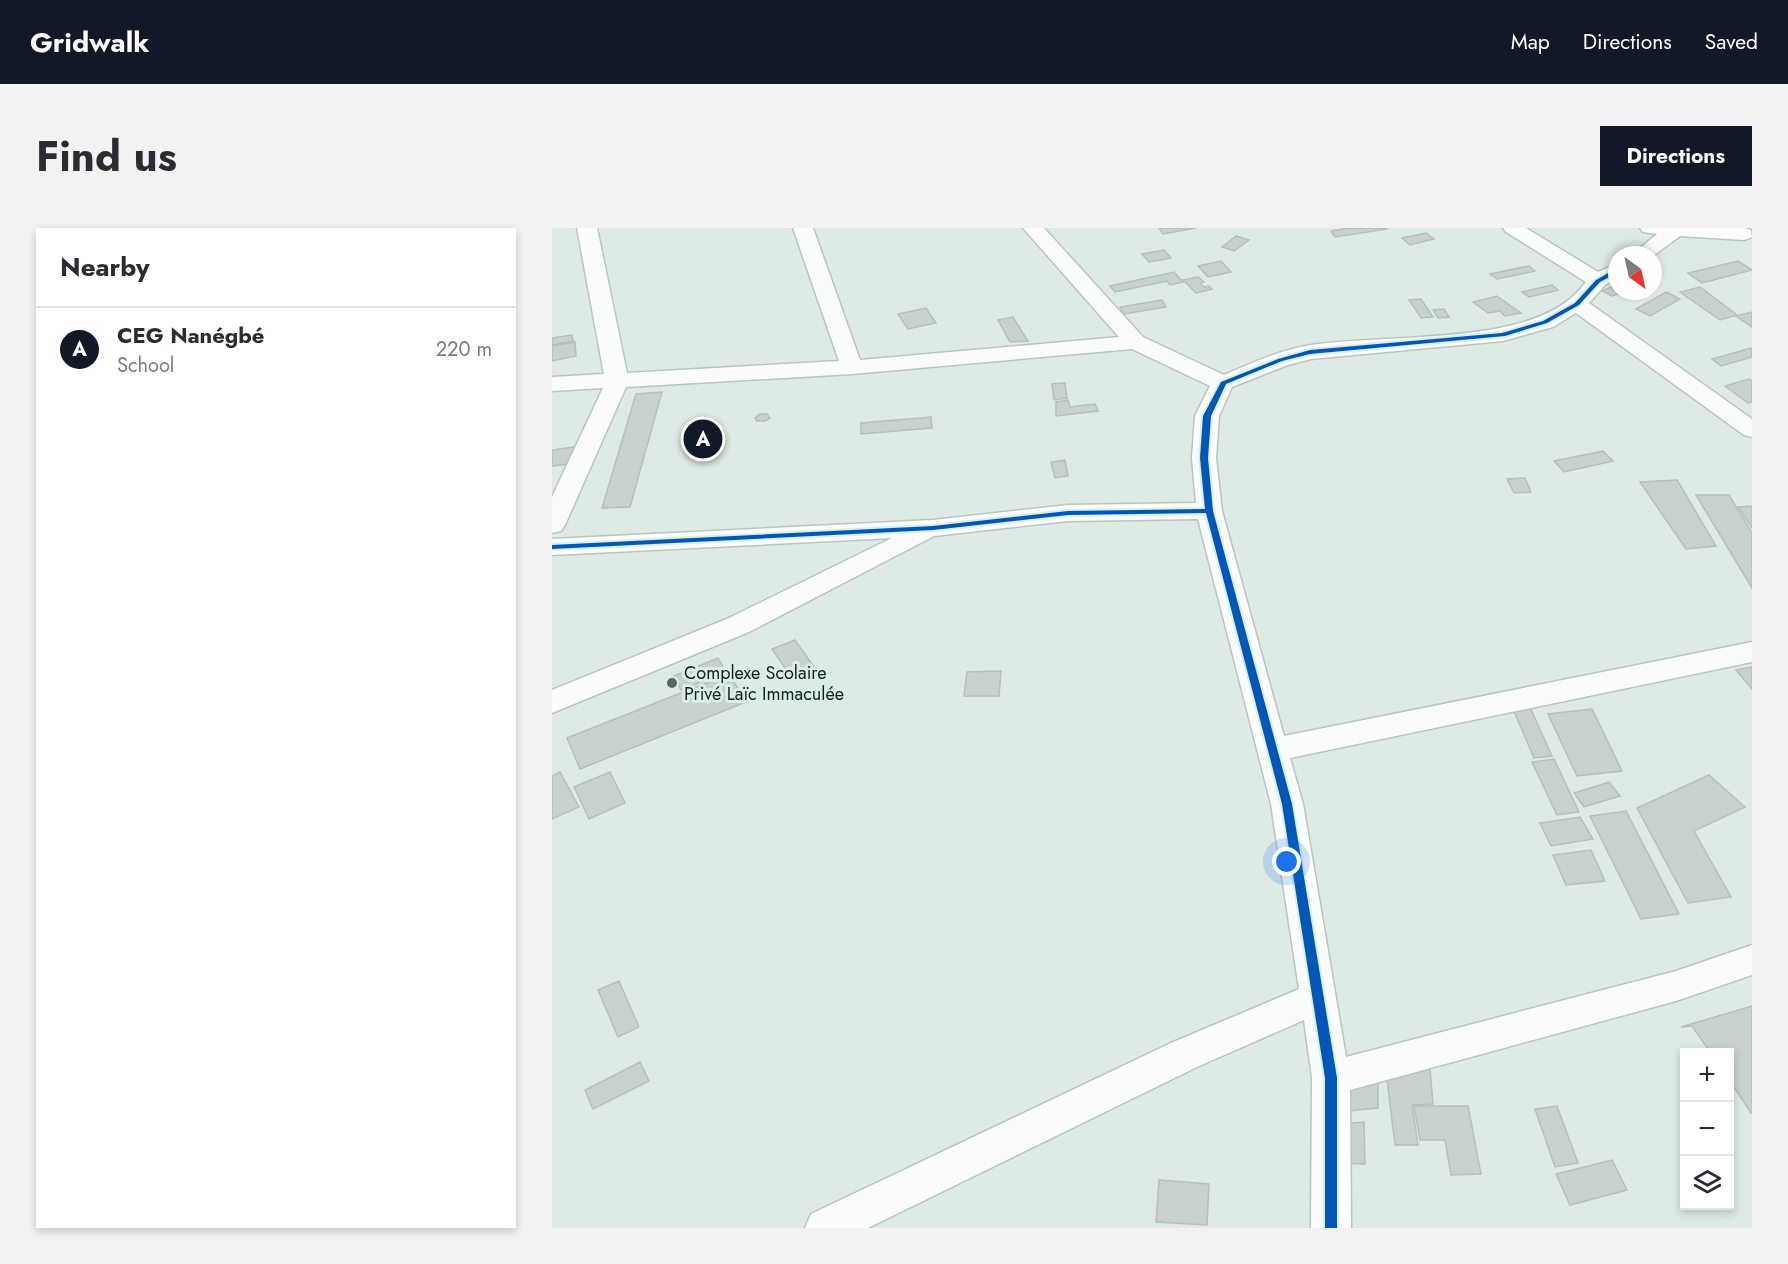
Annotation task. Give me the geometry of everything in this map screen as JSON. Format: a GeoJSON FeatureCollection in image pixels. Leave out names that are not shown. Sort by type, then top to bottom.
{"type":"FeatureCollection","features":[{"type":"Feature","properties":{"kind":"street"},"geometry":{"type":"LineString","coordinates":[[552,525],[617,381],[587,228]]}},
{"type":"Feature","properties":{"kind":"street"},"geometry":{"type":"LineString","coordinates":[[804,228],[852,367]]}},
{"type":"Feature","properties":{"kind":"street"},"geometry":{"type":"LineString","coordinates":[[1033,228],[1135,342],[1223,383]]}},
{"type":"Feature","properties":{"kind":"street"},"geometry":{"type":"LineString","coordinates":[[1331,1228],[1331,1078],[1287,804],[1209,511],[1204,458],[1208,416],[1223,383],[1280,360],[1310,352],[1503,335],[1545,322],[1577,304],[1608,276],[1513,228]]}},
{"type":"Feature","properties":{"kind":"street"},"geometry":{"type":"LineString","coordinates":[[1650,228],[1745,234]]}},
{"type":"Feature","properties":{"kind":"street"},"geometry":{"type":"LineString","coordinates":[[1654,246],[1675,230]]}},
{"type":"Feature","properties":{"kind":"street"},"geometry":{"type":"LineString","coordinates":[[1577,304],[1752,430]]}},
{"type":"Feature","properties":{"kind":"street"},"geometry":{"type":"LineString","coordinates":[[552,384],[852,367],[1135,342]]}},
{"type":"Feature","properties":{"kind":"street"},"geometry":{"type":"LineString","coordinates":[[552,547],[933,528],[1068,513],[1209,511]]}},
{"type":"Feature","properties":{"kind":"street"},"geometry":{"type":"LineString","coordinates":[[552,702],[739,625],[933,528]]}},
{"type":"Feature","properties":{"kind":"street"},"geometry":{"type":"LineString","coordinates":[[1272,750],[1752,652]]}},
{"type":"Feature","properties":{"kind":"street"},"geometry":{"type":"LineString","coordinates":[[1331,1078],[1666,989],[1752,960]]}},
{"type":"Feature","properties":{"kind":"street"},"geometry":{"type":"LineString","coordinates":[[825,1228],[1184,1055],[1318,997]]}},
{"type":"Feature","properties":{"kind":"building"},"geometry":{"type":"Polygon","coordinates":[[[1159,228],[1196,228],[1163,234],[1159,228]]]}},
{"type":"Feature","properties":{"kind":"building"},"geometry":{"type":"Polygon","coordinates":[[[1350,228],[1387,229],[1335,237],[1331,231],[1350,228]]]}},
{"type":"Feature","properties":{"kind":"building"},"geometry":{"type":"Polygon","coordinates":[[[1426,233],[1434,239],[1410,245],[1402,238],[1426,233]]]}},
{"type":"Feature","properties":{"kind":"building"},"geometry":{"type":"Polygon","coordinates":[[[1236,236],[1249,240],[1234,251],[1222,247],[1236,236]]]}},
{"type":"Feature","properties":{"kind":"building"},"geometry":{"type":"Polygon","coordinates":[[[1164,250],[1171,258],[1149,262],[1142,254],[1164,250]]]}},
{"type":"Feature","properties":{"kind":"building"},"geometry":{"type":"Polygon","coordinates":[[[1221,261],[1231,272],[1208,277],[1198,266],[1221,261]]]}},
{"type":"Feature","properties":{"kind":"building"},"geometry":{"type":"Polygon","coordinates":[[[1738,261],[1752,270],[1702,283],[1688,273],[1738,261]]]}},
{"type":"Feature","properties":{"kind":"building"},"geometry":{"type":"Polygon","coordinates":[[[1529,266],[1535,271],[1497,279],[1490,274],[1529,266]]]}},
{"type":"Feature","properties":{"kind":"building"},"geometry":{"type":"Polygon","coordinates":[[[1174,272],[1183,282],[1170,285],[1167,281],[1115,292],[1110,286],[1174,272]]]}},
{"type":"Feature","properties":{"kind":"building"},"geometry":{"type":"Polygon","coordinates":[[[1198,277],[1204,282],[1200,283],[1204,287],[1209,286],[1212,289],[1196,293],[1183,280],[1198,277]]]}},
{"type":"Feature","properties":{"kind":"building"},"geometry":{"type":"Polygon","coordinates":[[[1552,285],[1558,290],[1529,297],[1522,292],[1552,285]]]}},
{"type":"Feature","properties":{"kind":"building"},"geometry":{"type":"Polygon","coordinates":[[[1700,287],[1737,315],[1720,320],[1680,292],[1700,287]]]}},
{"type":"Feature","properties":{"kind":"building"},"geometry":{"type":"Polygon","coordinates":[[[1666,292],[1680,299],[1650,316],[1636,309],[1652,300],[1662,300],[1662,294],[1666,292]]]}},
{"type":"Feature","properties":{"kind":"building"},"geometry":{"type":"Polygon","coordinates":[[[1497,296],[1521,313],[1505,316],[1500,311],[1488,313],[1473,302],[1497,296]]]}},
{"type":"Feature","properties":{"kind":"building"},"geometry":{"type":"Polygon","coordinates":[[[1421,299],[1433,317],[1421,318],[1409,300],[1421,299]]]}},
{"type":"Feature","properties":{"kind":"building"},"geometry":{"type":"Polygon","coordinates":[[[1162,300],[1166,307],[1124,314],[1120,307],[1162,300]]]}},
{"type":"Feature","properties":{"kind":"building"},"geometry":{"type":"Polygon","coordinates":[[[926,308],[936,323],[908,329],[898,314],[926,308]]]}},
{"type":"Feature","properties":{"kind":"building"},"geometry":{"type":"Polygon","coordinates":[[[1444,309],[1449,317],[1438,318],[1433,310],[1444,309]]]}},
{"type":"Feature","properties":{"kind":"building"},"geometry":{"type":"Polygon","coordinates":[[[1752,312],[1752,327],[1736,316],[1752,312]]]}},
{"type":"Feature","properties":{"kind":"building"},"geometry":{"type":"Polygon","coordinates":[[[1013,317],[1028,341],[1010,342],[998,320],[1013,317]]]}},
{"type":"Feature","properties":{"kind":"building"},"geometry":{"type":"Polygon","coordinates":[[[572,335],[573,341],[552,345],[552,338],[572,335]]]}},
{"type":"Feature","properties":{"kind":"building"},"geometry":{"type":"Polygon","coordinates":[[[575,342],[576,356],[552,361],[552,346],[575,342]]]}},
{"type":"Feature","properties":{"kind":"building"},"geometry":{"type":"Polygon","coordinates":[[[1751,348],[1752,357],[1721,366],[1712,359],[1751,348]]]}},
{"type":"Feature","properties":{"kind":"building"},"geometry":{"type":"Polygon","coordinates":[[[1749,379],[1752,381],[1752,402],[1748,403],[1725,386],[1749,379]]]}},
{"type":"Feature","properties":{"kind":"building"},"geometry":{"type":"Polygon","coordinates":[[[1065,383],[1067,398],[1054,400],[1052,384],[1065,383]]]}},
{"type":"Feature","properties":{"kind":"building"},"geometry":{"type":"Polygon","coordinates":[[[662,392],[630,507],[602,508],[636,394],[662,392]]]}},
{"type":"Feature","properties":{"kind":"building"},"geometry":{"type":"Polygon","coordinates":[[[1068,400],[1070,407],[1095,404],[1098,411],[1056,416],[1056,402],[1068,400]]]}},
{"type":"Feature","properties":{"kind":"building"},"geometry":{"type":"Polygon","coordinates":[[[760,414],[767,414],[770,418],[757,421],[755,418],[760,414]]]}},
{"type":"Feature","properties":{"kind":"building"},"geometry":{"type":"Polygon","coordinates":[[[931,417],[932,428],[861,434],[861,423],[931,417]]]}},
{"type":"Feature","properties":{"kind":"building"},"geometry":{"type":"Polygon","coordinates":[[[575,447],[571,464],[552,466],[552,450],[575,447]]]}},
{"type":"Feature","properties":{"kind":"building"},"geometry":{"type":"Polygon","coordinates":[[[1603,451],[1613,461],[1564,472],[1554,461],[1603,451]]]}},
{"type":"Feature","properties":{"kind":"building"},"geometry":{"type":"Polygon","coordinates":[[[1065,460],[1068,476],[1055,478],[1051,462],[1065,460]]]}},
{"type":"Feature","properties":{"kind":"building"},"geometry":{"type":"Polygon","coordinates":[[[1525,478],[1531,492],[1514,493],[1507,479],[1525,478]]]}},
{"type":"Feature","properties":{"kind":"building"},"geometry":{"type":"Polygon","coordinates":[[[1677,480],[1716,546],[1686,549],[1640,482],[1677,480]]]}},
{"type":"Feature","properties":{"kind":"building"},"geometry":{"type":"Polygon","coordinates":[[[1696,495],[1729,495],[1752,533],[1752,588],[1696,495]]]}},
{"type":"Feature","properties":{"kind":"building"},"geometry":{"type":"Polygon","coordinates":[[[1752,506],[1752,528],[1738,507],[1752,506]]]}},
{"type":"Feature","properties":{"kind":"building"},"geometry":{"type":"Polygon","coordinates":[[[795,640],[814,667],[791,677],[772,649],[795,640]]]}},
{"type":"Feature","properties":{"kind":"building"},"geometry":{"type":"Polygon","coordinates":[[[718,658],[726,672],[681,690],[674,676],[718,658]]]}},
{"type":"Feature","properties":{"kind":"building"},"geometry":{"type":"Polygon","coordinates":[[[1752,667],[1752,689],[1736,670],[1752,667]]]}},
{"type":"Feature","properties":{"kind":"building"},"geometry":{"type":"Polygon","coordinates":[[[1001,671],[999,696],[964,696],[967,672],[1001,671]]]}},
{"type":"Feature","properties":{"kind":"building"},"geometry":{"type":"Polygon","coordinates":[[[729,674],[746,702],[580,769],[567,738],[729,674]]]}},
{"type":"Feature","properties":{"kind":"building"},"geometry":{"type":"Polygon","coordinates":[[[1530,707],[1552,756],[1534,758],[1513,709],[1530,707]]]}},
{"type":"Feature","properties":{"kind":"building"},"geometry":{"type":"Polygon","coordinates":[[[1592,709],[1622,771],[1577,776],[1548,714],[1592,709]]]}},
{"type":"Feature","properties":{"kind":"building"},"geometry":{"type":"Polygon","coordinates":[[[1554,759],[1579,812],[1557,815],[1532,762],[1554,759]]]}},
{"type":"Feature","properties":{"kind":"building"},"geometry":{"type":"Polygon","coordinates":[[[560,772],[579,807],[552,819],[552,776],[560,772]]]}},
{"type":"Feature","properties":{"kind":"building"},"geometry":{"type":"Polygon","coordinates":[[[610,772],[625,803],[589,819],[574,787],[610,772]]]}},
{"type":"Feature","properties":{"kind":"building"},"geometry":{"type":"Polygon","coordinates":[[[1709,775],[1745,807],[1694,831],[1731,897],[1688,903],[1637,808],[1709,775]]]}},
{"type":"Feature","properties":{"kind":"building"},"geometry":{"type":"Polygon","coordinates":[[[1609,782],[1620,796],[1584,807],[1574,793],[1609,782]]]}},
{"type":"Feature","properties":{"kind":"building"},"geometry":{"type":"Polygon","coordinates":[[[1626,811],[1679,914],[1641,919],[1590,816],[1626,811]]]}},
{"type":"Feature","properties":{"kind":"building"},"geometry":{"type":"Polygon","coordinates":[[[1580,817],[1593,839],[1551,846],[1540,823],[1580,817]]]}},
{"type":"Feature","properties":{"kind":"building"},"geometry":{"type":"Polygon","coordinates":[[[1591,850],[1605,881],[1566,885],[1553,855],[1591,850]]]}},
{"type":"Feature","properties":{"kind":"building"},"geometry":{"type":"Polygon","coordinates":[[[619,981],[639,1027],[618,1037],[598,990],[619,981]]]}},
{"type":"Feature","properties":{"kind":"building"},"geometry":{"type":"Polygon","coordinates":[[[1752,1006],[1752,1113],[1734,1087],[1734,1048],[1707,1048],[1692,1026],[1681,1027],[1752,1006]]]}},
{"type":"Feature","properties":{"kind":"building"},"geometry":{"type":"Polygon","coordinates":[[[640,1062],[649,1081],[593,1109],[585,1090],[640,1062]]]}},
{"type":"Feature","properties":{"kind":"building"},"geometry":{"type":"Polygon","coordinates":[[[1430,1069],[1433,1104],[1412,1105],[1418,1145],[1395,1145],[1387,1079],[1430,1069]]]}},
{"type":"Feature","properties":{"kind":"building"},"geometry":{"type":"Polygon","coordinates":[[[1378,1082],[1378,1108],[1339,1112],[1340,1093],[1378,1082]]]}},
{"type":"Feature","properties":{"kind":"building"},"geometry":{"type":"Polygon","coordinates":[[[1414,1106],[1468,1106],[1481,1174],[1451,1175],[1445,1140],[1420,1140],[1414,1106]]]}},
{"type":"Feature","properties":{"kind":"building"},"geometry":{"type":"Polygon","coordinates":[[[1557,1106],[1578,1163],[1555,1167],[1535,1109],[1557,1106]]]}},
{"type":"Feature","properties":{"kind":"building"},"geometry":{"type":"Polygon","coordinates":[[[1364,1122],[1365,1164],[1341,1163],[1341,1124],[1364,1122]]]}},
{"type":"Feature","properties":{"kind":"building"},"geometry":{"type":"Polygon","coordinates":[[[1612,1160],[1627,1190],[1570,1205],[1556,1174],[1612,1160]]]}},
{"type":"Feature","properties":{"kind":"building"},"geometry":{"type":"Polygon","coordinates":[[[1159,1180],[1209,1184],[1207,1225],[1156,1222],[1159,1180]]]}},
{"type":"Feature","properties":{"kind":"cycle path"},"geometry":{"type":"LineString","coordinates":[[552,547],[933,528],[1068,513],[1209,511],[1204,458],[1207,416],[1223,383],[1280,360],[1310,352],[1503,335],[1545,322],[1577,304],[1598,281],[1608,275]]}},
{"type":"Feature","properties":{"kind":"cycle path"},"geometry":{"type":"LineString","coordinates":[[1209,511],[1287,804],[1331,1078],[1331,1228]]}},
{"type":"Feature","properties":{"kind":"place","name":"CEG Nanégbé"},"geometry":{"type":"Point","coordinates":[703,439]}},
{"type":"Feature","properties":{"kind":"place","name":"Complexe Scolaire Privé Laïc Immaculée"},"geometry":{"type":"Point","coordinates":[672,683]}}]}
